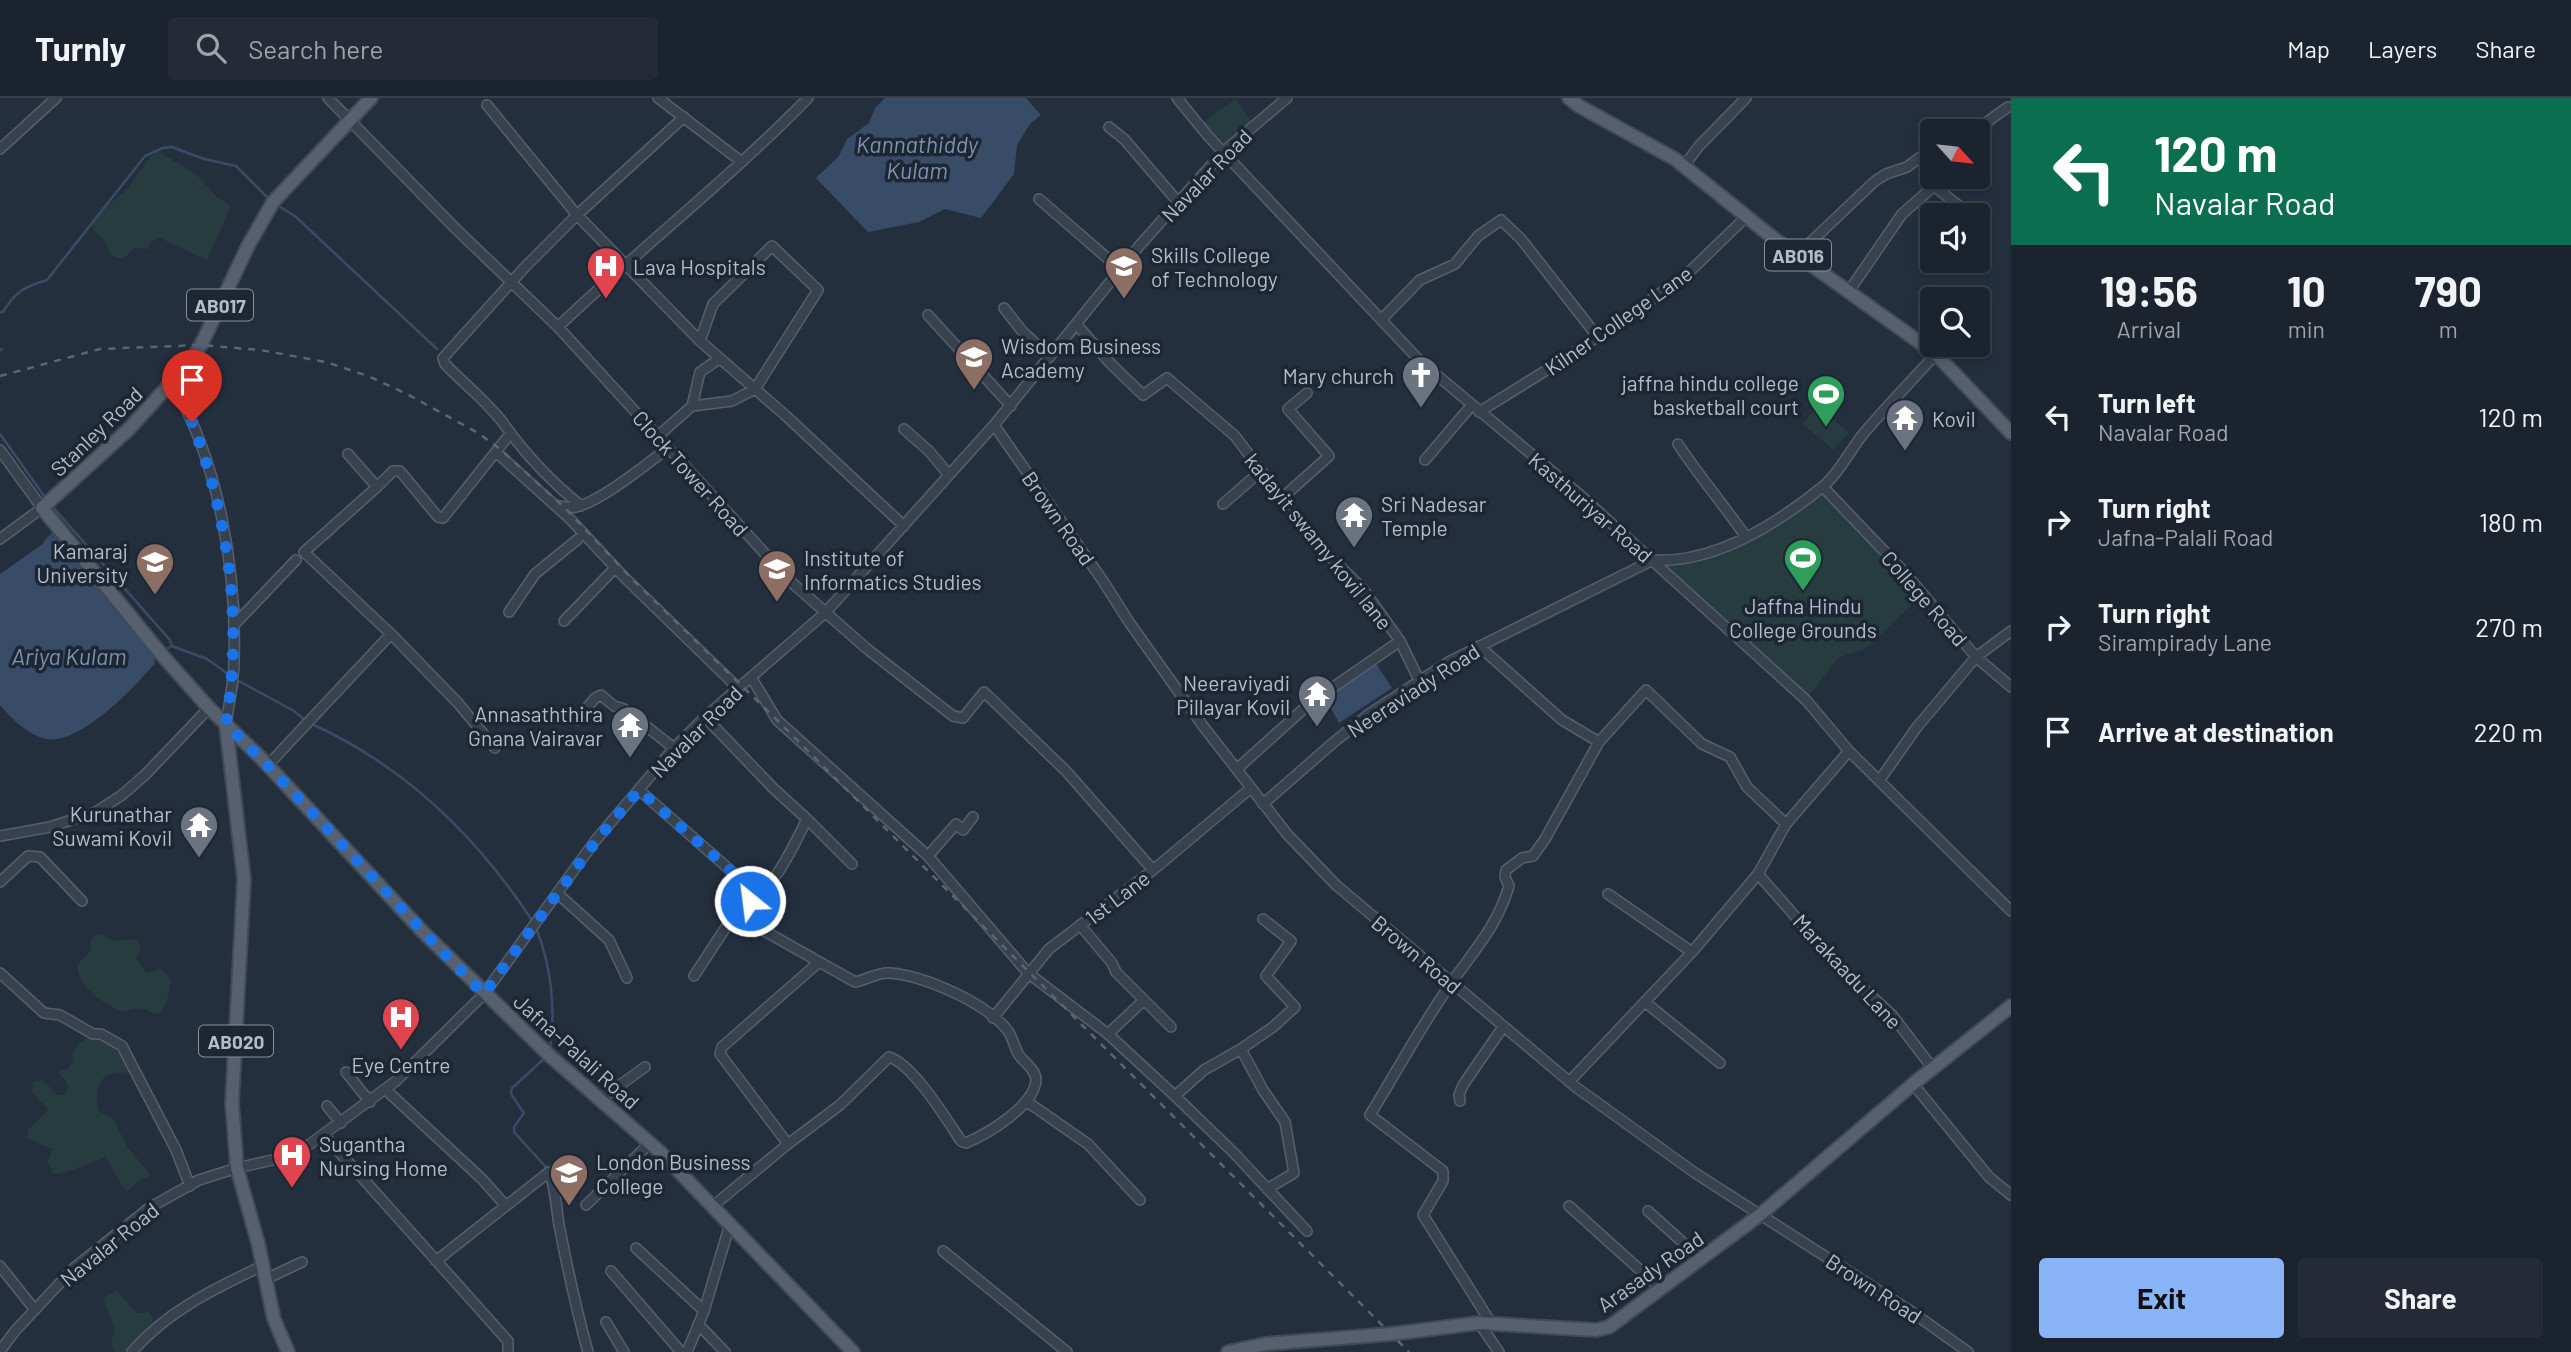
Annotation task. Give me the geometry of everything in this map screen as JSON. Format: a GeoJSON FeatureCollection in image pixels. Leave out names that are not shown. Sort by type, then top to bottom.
{"type":"FeatureCollection","features":[{"type":"Feature","properties":{"kind":"main road","name":"Stanley Road"},"geometry":{"type":"LineString","coordinates":[[47,504],[99,459],[172,383],[201,345],[273,202],[371,98]]}},
{"type":"Feature","properties":{"kind":"main road","name":"AB016"},"geometry":{"type":"LineString","coordinates":[[1569,98],[1667,153],[1797,255],[1920,342]]}},
{"type":"Feature","properties":{"kind":"main road","name":"AB016"},"geometry":{"type":"LineString","coordinates":[[1939,357],[2011,433]]}},
{"type":"Feature","properties":{"kind":"main road","name":"Jafna-Palali Road"},"geometry":{"type":"LineString","coordinates":[[47,504],[159,651],[209,708],[484,994],[650,1143],[853,1352]]}},
{"type":"Feature","properties":{"kind":"main road","name":"AB020"},"geometry":{"type":"LineString","coordinates":[[226,724],[244,879],[232,1103],[237,1168],[274,1319],[288,1352]]}},
{"type":"Feature","properties":{"kind":"main road","name":"Arasady Road"},"geometry":{"type":"LineString","coordinates":[[1228,1352],[1485,1323],[1596,1330],[1609,1327],[1761,1214],[1913,1084],[1934,1070],[2011,1006]]}},
{"type":"Feature","properties":{"kind":"street"},"geometry":{"type":"LineString","coordinates":[[0,149],[56,98]]}},
{"type":"Feature","properties":{"kind":"street","name":"Clock Tower Road"},"geometry":{"type":"LineString","coordinates":[[328,98],[455,228],[558,327],[750,539],[825,613],[953,716],[963,718],[984,692],[1066,771],[1153,870]]}},
{"type":"Feature","properties":{"kind":"street"},"geometry":{"type":"LineString","coordinates":[[657,98],[742,162]]}},
{"type":"Feature","properties":{"kind":"street"},"geometry":{"type":"LineString","coordinates":[[558,327],[742,162],[808,98]]}},
{"type":"Feature","properties":{"kind":"street","name":"Kasthuriyar Road"},"geometry":{"type":"LineString","coordinates":[[1177,98],[1223,152],[1420,361],[1578,494],[1806,700],[1849,751],[2011,911]]}},
{"type":"Feature","properties":{"kind":"street","name":"Navalar Road"},"geometry":{"type":"LineString","coordinates":[[0,1351],[74,1268],[149,1208],[190,1186],[237,1168],[277,1159],[306,1147],[386,1090],[484,994],[596,841],[674,748],[705,717],[825,613],[1011,406],[1051,357],[1080,329],[1121,270],[1178,202],[1223,152],[1287,98]]}},
{"type":"Feature","properties":{"kind":"street"},"geometry":{"type":"LineString","coordinates":[[1684,166],[1699,146],[1746,98]]}},
{"type":"Feature","properties":{"kind":"street"},"geometry":{"type":"LineString","coordinates":[[1990,121],[2010,108],[2002,98]]}},
{"type":"Feature","properties":{"kind":"street"},"geometry":{"type":"LineString","coordinates":[[487,105],[577,215],[700,341],[904,526]]}},
{"type":"Feature","properties":{"kind":"street"},"geometry":{"type":"LineString","coordinates":[[581,506],[510,435],[502,421],[443,360],[512,281],[577,215],[684,117]]}},
{"type":"Feature","properties":{"kind":"street"},"geometry":{"type":"LineString","coordinates":[[1109,127],[1124,139],[1178,202]]}},
{"type":"Feature","properties":{"kind":"street"},"geometry":{"type":"LineString","coordinates":[[1797,255],[1875,181],[1886,174],[1908,167],[1920,158]]}},
{"type":"Feature","properties":{"kind":"street"},"geometry":{"type":"LineString","coordinates":[[1849,291],[1902,214],[1934,186],[1955,203]]}},
{"type":"Feature","properties":{"kind":"street"},"geometry":{"type":"LineString","coordinates":[[1039,199],[1121,270]]}},
{"type":"Feature","properties":{"kind":"street","name":"Kilner College Lane"},"geometry":{"type":"LineString","coordinates":[[1479,412],[1684,277],[1747,216]]}},
{"type":"Feature","properties":{"kind":"street"},"geometry":{"type":"LineString","coordinates":[[1381,320],[1420,280],[1455,264],[1478,236],[1502,220],[1521,239],[1597,336]]}},
{"type":"Feature","properties":{"kind":"street"},"geometry":{"type":"LineString","coordinates":[[658,436],[692,407],[732,401],[755,389],[818,290],[772,246],[713,304],[700,341]]}},
{"type":"Feature","properties":{"kind":"street"},"geometry":{"type":"LineString","coordinates":[[1004,308],[1022,331],[1051,357]]}},
{"type":"Feature","properties":{"kind":"street"},"geometry":{"type":"LineString","coordinates":[[928,315],[1011,406]]}},
{"type":"Feature","properties":{"kind":"street","name":"kadayit swamy kovil lane"},"geometry":{"type":"LineString","coordinates":[[1080,329],[1143,395],[1167,378],[1234,436],[1312,539],[1363,589],[1400,641],[1420,682]]}},
{"type":"Feature","properties":{"kind":"street"},"geometry":{"type":"LineString","coordinates":[[1653,560],[1675,561],[1717,552],[1762,529],[1823,487],[1864,433],[1933,357]]}},
{"type":"Feature","properties":{"kind":"street"},"geometry":{"type":"LineString","coordinates":[[692,407],[701,372],[719,359]]}},
{"type":"Feature","properties":{"kind":"street"},"geometry":{"type":"LineString","coordinates":[[172,383],[192,422],[217,499],[227,557],[234,625],[233,680],[226,724]]}},
{"type":"Feature","properties":{"kind":"street"},"geometry":{"type":"LineString","coordinates":[[1281,499],[1329,456],[1288,409],[1307,393]]}},
{"type":"Feature","properties":{"kind":"street"},"geometry":{"type":"LineString","coordinates":[[1425,460],[1471,406]]}},
{"type":"Feature","properties":{"kind":"street","name":"Brown Road"},"geometry":{"type":"LineString","coordinates":[[994,425],[1203,726],[1287,834],[1336,886],[1569,1082],[1695,1173],[1927,1322],[1968,1352]]}},
{"type":"Feature","properties":{"kind":"street"},"geometry":{"type":"LineString","coordinates":[[904,429],[929,451],[949,475]]}},
{"type":"Feature","properties":{"kind":"street"},"geometry":{"type":"LineString","coordinates":[[380,484],[393,471],[400,471],[438,517],[443,518],[510,435]]}},
{"type":"Feature","properties":{"kind":"street"},"geometry":{"type":"LineString","coordinates":[[1678,444],[1706,486],[1746,537]]}},
{"type":"Feature","properties":{"kind":"street"},"geometry":{"type":"LineString","coordinates":[[554,504],[565,508],[581,506],[615,486],[668,448]]}},
{"type":"Feature","properties":{"kind":"street","name":"Jafna-Palali Road"},"geometry":{"type":"LineString","coordinates":[[0,450],[47,504]]}},
{"type":"Feature","properties":{"kind":"street"},"geometry":{"type":"LineString","coordinates":[[496,452],[554,504],[615,568],[738,688]]}},
{"type":"Feature","properties":{"kind":"street"},"geometry":{"type":"LineString","coordinates":[[348,454],[377,487],[304,552],[391,634],[458,703],[495,748]]}},
{"type":"Feature","properties":{"kind":"street"},"geometry":{"type":"LineString","coordinates":[[1223,504],[1261,471]]}},
{"type":"Feature","properties":{"kind":"street","name":"College Road"},"geometry":{"type":"LineString","coordinates":[[1823,487],[1906,573],[1976,657],[1917,727],[1879,781]]}},
{"type":"Feature","properties":{"kind":"street","name":"Stanley Road"},"geometry":{"type":"LineString","coordinates":[[0,538],[47,504]]}},
{"type":"Feature","properties":{"kind":"street"},"geometry":{"type":"LineString","coordinates":[[509,612],[534,574],[578,539]]}},
{"type":"Feature","properties":{"kind":"street"},"geometry":{"type":"LineString","coordinates":[[234,625],[296,560]]}},
{"type":"Feature","properties":{"kind":"street","name":"Neeraviady Road"},"geometry":{"type":"LineString","coordinates":[[1264,804],[1360,721],[1450,661],[1653,560]]}},
{"type":"Feature","properties":{"kind":"street"},"geometry":{"type":"LineString","coordinates":[[564,621],[615,568]]}},
{"type":"Feature","properties":{"kind":"street"},"geometry":{"type":"LineString","coordinates":[[2011,631],[1976,657],[2011,687]]}},
{"type":"Feature","properties":{"kind":"street"},"geometry":{"type":"LineString","coordinates":[[267,766],[391,634]]}},
{"type":"Feature","properties":{"kind":"street"},"geometry":{"type":"LineString","coordinates":[[1238,768],[1309,704],[1400,641]]}},
{"type":"Feature","properties":{"kind":"street"},"geometry":{"type":"LineString","coordinates":[[1479,646],[1562,720],[1600,742]]}},
{"type":"Feature","properties":{"kind":"street"},"geometry":{"type":"LineString","coordinates":[[751,677],[777,720],[928,856],[1028,973],[1108,1034],[1175,1096],[1307,1231]]}},
{"type":"Feature","properties":{"kind":"street"},"geometry":{"type":"LineString","coordinates":[[1499,1352],[1423,1215],[1445,1177],[1443,1171],[1370,1115],[1451,983],[1502,911],[1509,886],[1506,870],[1521,858],[1533,856],[1600,742],[1646,690],[1702,744],[1730,757],[1747,787],[1786,824]]}},
{"type":"Feature","properties":{"kind":"street"},"geometry":{"type":"LineString","coordinates":[[577,720],[601,695],[614,706],[624,709],[674,748]]}},
{"type":"Feature","properties":{"kind":"street"},"geometry":{"type":"LineString","coordinates":[[0,836],[50,827],[96,812],[145,775],[209,708]]}},
{"type":"Feature","properties":{"kind":"street"},"geometry":{"type":"LineString","coordinates":[[705,717],[773,788],[852,864]]}},
{"type":"Feature","properties":{"kind":"street"},"geometry":{"type":"LineString","coordinates":[[1569,1082],[1692,952],[1758,874],[1786,824],[1849,751]]}},
{"type":"Feature","properties":{"kind":"street","name":"1st Lane"},"geometry":{"type":"LineString","coordinates":[[993,1018],[1049,949],[1153,870],[1251,788]]}},
{"type":"Feature","properties":{"kind":"street"},"geometry":{"type":"LineString","coordinates":[[639,790],[746,884],[751,894],[746,911],[726,927],[694,976]]}},
{"type":"Feature","properties":{"kind":"street"},"geometry":{"type":"LineString","coordinates":[[928,856],[956,824],[962,830],[973,817]]}},
{"type":"Feature","properties":{"kind":"street"},"geometry":{"type":"LineString","coordinates":[[750,901],[765,890],[773,879],[807,819]]}},
{"type":"Feature","properties":{"kind":"street"},"geometry":{"type":"LineString","coordinates":[[0,882],[28,856],[34,855],[40,857],[82,901]]}},
{"type":"Feature","properties":{"kind":"street","name":"Marakaadu Lane"},"geometry":{"type":"LineString","coordinates":[[1758,874],[1838,965],[1892,1015],[1934,1070]]}},
{"type":"Feature","properties":{"kind":"street"},"geometry":{"type":"LineString","coordinates":[[557,893],[609,940],[626,978]]}},
{"type":"Feature","properties":{"kind":"street"},"geometry":{"type":"LineString","coordinates":[[1608,894],[1692,952]]}},
{"type":"Feature","properties":{"kind":"street"},"geometry":{"type":"LineString","coordinates":[[713,1206],[788,1144],[841,1105],[889,1057],[898,1060],[917,1081],[963,1143],[981,1136],[1010,1116],[1026,1101],[1036,1083],[1035,1075],[1020,1056],[1008,1031],[947,987],[893,973],[877,974],[855,982],[759,928],[750,921],[746,911]]}},
{"type":"Feature","properties":{"kind":"street"},"geometry":{"type":"LineString","coordinates":[[1175,1096],[1205,1070],[1273,1027],[1295,1007],[1266,976],[1291,941],[1263,919]]}},
{"type":"Feature","properties":{"kind":"street"},"geometry":{"type":"LineString","coordinates":[[1080,925],[1112,963],[1115,972],[1171,1027]]}},
{"type":"Feature","properties":{"kind":"street"},"geometry":{"type":"LineString","coordinates":[[788,1144],[720,1054],[727,1042],[818,963]]}},
{"type":"Feature","properties":{"kind":"street"},"geometry":{"type":"LineString","coordinates":[[0,973],[44,1013],[60,1015],[93,1034],[101,1034],[122,1045],[176,1150],[190,1186]]}},
{"type":"Feature","properties":{"kind":"street"},"geometry":{"type":"LineString","coordinates":[[1108,1034],[1143,1001]]}},
{"type":"Feature","properties":{"kind":"street"},"geometry":{"type":"LineString","coordinates":[[1644,1002],[1720,1063]]}},
{"type":"Feature","properties":{"kind":"street"},"geometry":{"type":"LineString","coordinates":[[1460,1101],[1463,1085],[1503,1027]]}},
{"type":"Feature","properties":{"kind":"street"},"geometry":{"type":"LineString","coordinates":[[1241,1049],[1263,1090],[1285,1122],[1294,1173],[1267,1189]]}},
{"type":"Feature","properties":{"kind":"street"},"geometry":{"type":"LineString","coordinates":[[601,1099],[645,1067]]}},
{"type":"Feature","properties":{"kind":"street"},"geometry":{"type":"LineString","coordinates":[[346,1072],[370,1102]]}},
{"type":"Feature","properties":{"kind":"street"},"geometry":{"type":"LineString","coordinates":[[1913,1084],[1989,1177],[2011,1195]]}},
{"type":"Feature","properties":{"kind":"street"},"geometry":{"type":"LineString","coordinates":[[386,1090],[482,1179],[506,1206]]}},
{"type":"Feature","properties":{"kind":"street"},"geometry":{"type":"LineString","coordinates":[[1026,1101],[1088,1144],[1140,1200]]}},
{"type":"Feature","properties":{"kind":"street"},"geometry":{"type":"LineString","coordinates":[[327,1106],[341,1124]]}},
{"type":"Feature","properties":{"kind":"street"},"geometry":{"type":"LineString","coordinates":[[324,1135],[508,1341],[508,1352]]}},
{"type":"Feature","properties":{"kind":"street"},"geometry":{"type":"LineString","coordinates":[[586,1205],[650,1143]]}},
{"type":"Feature","properties":{"kind":"street"},"geometry":{"type":"LineString","coordinates":[[436,1261],[549,1172],[554,1183],[559,1227],[588,1352]]}},
{"type":"Feature","properties":{"kind":"street"},"geometry":{"type":"LineString","coordinates":[[1569,1206],[1660,1288]]}},
{"type":"Feature","properties":{"kind":"street"},"geometry":{"type":"LineString","coordinates":[[1648,1211],[1701,1259]]}},
{"type":"Feature","properties":{"kind":"street"},"geometry":{"type":"LineString","coordinates":[[687,1352],[704,1311],[730,1224]]}},
{"type":"Feature","properties":{"kind":"street"},"geometry":{"type":"LineString","coordinates":[[636,1248],[704,1311]]}},
{"type":"Feature","properties":{"kind":"street"},"geometry":{"type":"LineString","coordinates":[[943,1251],[1068,1352]]}},
{"type":"Feature","properties":{"kind":"street"},"geometry":{"type":"LineString","coordinates":[[132,1352],[152,1330],[217,1287],[302,1262]]}},
{"type":"Feature","properties":{"kind":"street"},"geometry":{"type":"LineString","coordinates":[[0,1266],[35,1310]]}},
{"type":"Feature","properties":{"kind":"street"},"geometry":{"type":"LineString","coordinates":[[611,1271],[681,1352]]}},
{"type":"Feature","properties":{"kind":"street"},"geometry":{"type":"LineString","coordinates":[[607,1322],[624,1352]]}},
{"type":"Feature","properties":{"kind":"street"},"geometry":{"type":"LineString","coordinates":[[698,1324],[725,1352]]}},
{"type":"Feature","properties":{"kind":"green space"},"geometry":{"type":"Polygon","coordinates":[[[1236,99],[1254,124],[1223,152],[1199,125],[1236,99]]]}},
{"type":"Feature","properties":{"kind":"green space"},"geometry":{"type":"Polygon","coordinates":[[[158,151],[197,175],[217,197],[231,206],[207,260],[158,237],[151,242],[148,249],[134,248],[123,259],[116,258],[91,225],[93,218],[128,188],[150,157],[158,151]]]}},
{"type":"Feature","properties":{"kind":"green space","name":"jaffna hindu college basketball court"},"geometry":{"type":"Polygon","coordinates":[[[1818,406],[1849,433],[1833,450],[1802,423],[1818,406]]]}},
{"type":"Feature","properties":{"kind":"green space","name":"Jaffna Hindu College Grounds"},"geometry":{"type":"Polygon","coordinates":[[[1823,487],[1922,595],[1863,650],[1839,657],[1806,700],[1653,560],[1717,552],[1823,487]]]}},
{"type":"Feature","properties":{"kind":"green space"},"geometry":{"type":"Polygon","coordinates":[[[100,934],[115,941],[137,939],[141,949],[136,958],[147,973],[159,969],[166,973],[171,981],[167,1001],[161,1012],[154,1014],[147,1010],[132,1009],[124,1012],[93,995],[82,982],[77,965],[91,951],[90,942],[94,935],[100,934]]]}},
{"type":"Feature","properties":{"kind":"green space"},"geometry":{"type":"Polygon","coordinates":[[[93,1034],[122,1046],[138,1075],[110,1074],[104,1078],[97,1090],[99,1111],[113,1119],[128,1148],[151,1175],[126,1192],[105,1156],[80,1167],[53,1174],[48,1162],[52,1149],[27,1138],[28,1130],[48,1110],[32,1092],[33,1082],[42,1080],[58,1095],[64,1095],[68,1091],[68,1084],[58,1072],[69,1068],[76,1048],[93,1034]]]}},
{"type":"Feature","properties":{"kind":"green space"},"geometry":{"type":"Polygon","coordinates":[[[116,1290],[137,1313],[149,1312],[152,1318],[149,1334],[132,1352],[115,1352],[111,1344],[115,1329],[103,1299],[116,1290]]]}},
{"type":"Feature","properties":{"kind":"water","name":"Kannathiddy Kulam"},"geometry":{"type":"Polygon","coordinates":[[[885,98],[1026,98],[1041,115],[1030,124],[1017,145],[1014,174],[981,218],[945,209],[919,222],[868,232],[816,178],[839,156],[847,139],[869,123],[875,108],[885,98]]]}},
{"type":"Feature","properties":{"kind":"water","name":"Ariya Kulam"},"geometry":{"type":"Polygon","coordinates":[[[57,534],[153,654],[155,663],[121,699],[91,724],[75,733],[47,739],[27,730],[0,705],[0,574],[57,534]]]}},
{"type":"Feature","properties":{"kind":"water"},"geometry":{"type":"Polygon","coordinates":[[[1375,662],[1392,688],[1339,723],[1324,696],[1375,662]]]}},
{"type":"Feature","properties":{"kind":"waterway"},"geometry":{"type":"LineString","coordinates":[[358,123],[364,114]]}},
{"type":"Feature","properties":{"kind":"waterway"},"geometry":{"type":"LineString","coordinates":[[0,312],[3,312],[21,291],[47,280],[145,156],[163,148],[172,147],[204,159],[236,166],[270,200]]}},
{"type":"Feature","properties":{"kind":"waterway"},"geometry":{"type":"LineString","coordinates":[[276,204],[296,217],[437,349]]}},
{"type":"Feature","properties":{"kind":"waterway"},"geometry":{"type":"LineString","coordinates":[[1081,325],[1103,297]]}},
{"type":"Feature","properties":{"kind":"waterway"},"geometry":{"type":"LineString","coordinates":[[1055,357],[1078,331]]}},
{"type":"Feature","properties":{"kind":"waterway"},"geometry":{"type":"LineString","coordinates":[[0,434],[47,500]]}},
{"type":"Feature","properties":{"kind":"waterway"},"geometry":{"type":"LineString","coordinates":[[51,505],[170,640],[172,646]]}},
{"type":"Feature","properties":{"kind":"waterway"},"geometry":{"type":"LineString","coordinates":[[322,539],[327,539],[339,527]]}},
{"type":"Feature","properties":{"kind":"waterway"},"geometry":{"type":"LineString","coordinates":[[45,542],[55,532]]}},
{"type":"Feature","properties":{"kind":"waterway"},"geometry":{"type":"LineString","coordinates":[[237,598],[240,615]]}},
{"type":"Feature","properties":{"kind":"waterway"},"geometry":{"type":"LineString","coordinates":[[168,648],[172,646],[207,659],[231,676]]}},
{"type":"Feature","properties":{"kind":"waterway"},"geometry":{"type":"LineString","coordinates":[[237,680],[294,711],[306,721]]}},
{"type":"Feature","properties":{"kind":"waterway"},"geometry":{"type":"LineString","coordinates":[[234,702],[238,682]]}},
{"type":"Feature","properties":{"kind":"waterway"},"geometry":{"type":"LineString","coordinates":[[312,724],[378,761],[437,807],[488,861],[533,922]]}},
{"type":"Feature","properties":{"kind":"waterway"},"geometry":{"type":"LineString","coordinates":[[536,928],[551,987],[550,1049]]}},
{"type":"Feature","properties":{"kind":"waterway"},"geometry":{"type":"LineString","coordinates":[[546,1057],[512,1088],[511,1094],[524,1113],[514,1127],[514,1132],[546,1170]]}},
{"type":"Feature","properties":{"kind":"waterway"},"geometry":{"type":"LineString","coordinates":[[547,1177],[555,1229]]}},
{"type":"Feature","properties":{"kind":"waterway"},"geometry":{"type":"LineString","coordinates":[[577,1328],[583,1352]]}},
{"type":"Feature","properties":{"kind":"railway"},"geometry":{"type":"LineString","coordinates":[[0,376],[100,349],[201,345],[260,350],[326,362],[368,376],[478,433],[500,449],[565,508],[633,580],[777,720],[1409,1352]]}},
{"type":"Feature","properties":{"kind":"place","name":"Lava Hospitals"},"geometry":{"type":"Point","coordinates":[606,300]}},
{"type":"Feature","properties":{"kind":"place","name":"Skills College of Technology"},"geometry":{"type":"Point","coordinates":[1124,300]}},
{"type":"Feature","properties":{"kind":"place","name":"Wisdom Business Academy"},"geometry":{"type":"Point","coordinates":[974,391]}},
{"type":"Feature","properties":{"kind":"place","name":"Mary church"},"geometry":{"type":"Point","coordinates":[1421,409]}},
{"type":"Feature","properties":{"kind":"place","name":"jaffna hindu college basketball court"},"geometry":{"type":"Point","coordinates":[1826,428]}},
{"type":"Feature","properties":{"kind":"place","name":"Kovil"},"geometry":{"type":"Point","coordinates":[1905,452]}},
{"type":"Feature","properties":{"kind":"place","name":"Sri Nadesar Temple"},"geometry":{"type":"Point","coordinates":[1354,549]}},
{"type":"Feature","properties":{"kind":"place","name":"Jaffna Hindu College Grounds"},"geometry":{"type":"Point","coordinates":[1803,592]}},
{"type":"Feature","properties":{"kind":"place","name":"Kamaraj University"},"geometry":{"type":"Point","coordinates":[155,596]}},
{"type":"Feature","properties":{"kind":"place","name":"Institute of Informatics Studies"},"geometry":{"type":"Point","coordinates":[777,603]}},
{"type":"Feature","properties":{"kind":"place","name":"Neeraviyadi Pillayar Kovil"},"geometry":{"type":"Point","coordinates":[1317,728]}},
{"type":"Feature","properties":{"kind":"place","name":"Annasaththira Gnana Vairavar"},"geometry":{"type":"Point","coordinates":[630,759]}},
{"type":"Feature","properties":{"kind":"place","name":"Kurunathar Suwami Kovil"},"geometry":{"type":"Point","coordinates":[199,859]}},
{"type":"Feature","properties":{"kind":"place","name":"Eye Centre"},"geometry":{"type":"Point","coordinates":[401,1051]}},
{"type":"Feature","properties":{"kind":"place","name":"Sugantha Nursing Home"},"geometry":{"type":"Point","coordinates":[292,1189]}},
{"type":"Feature","properties":{"kind":"place","name":"London Business College"},"geometry":{"type":"Point","coordinates":[569,1207]}},
{"type":"Feature","properties":{"kind":"route"},"geometry":{"type":"LineString","coordinates":[[192,422],[217,499],[230,579],[234,662],[226,724],[484,994],[596,841],[639,790],[746,884],[751,894],[750,901]]}}]}
